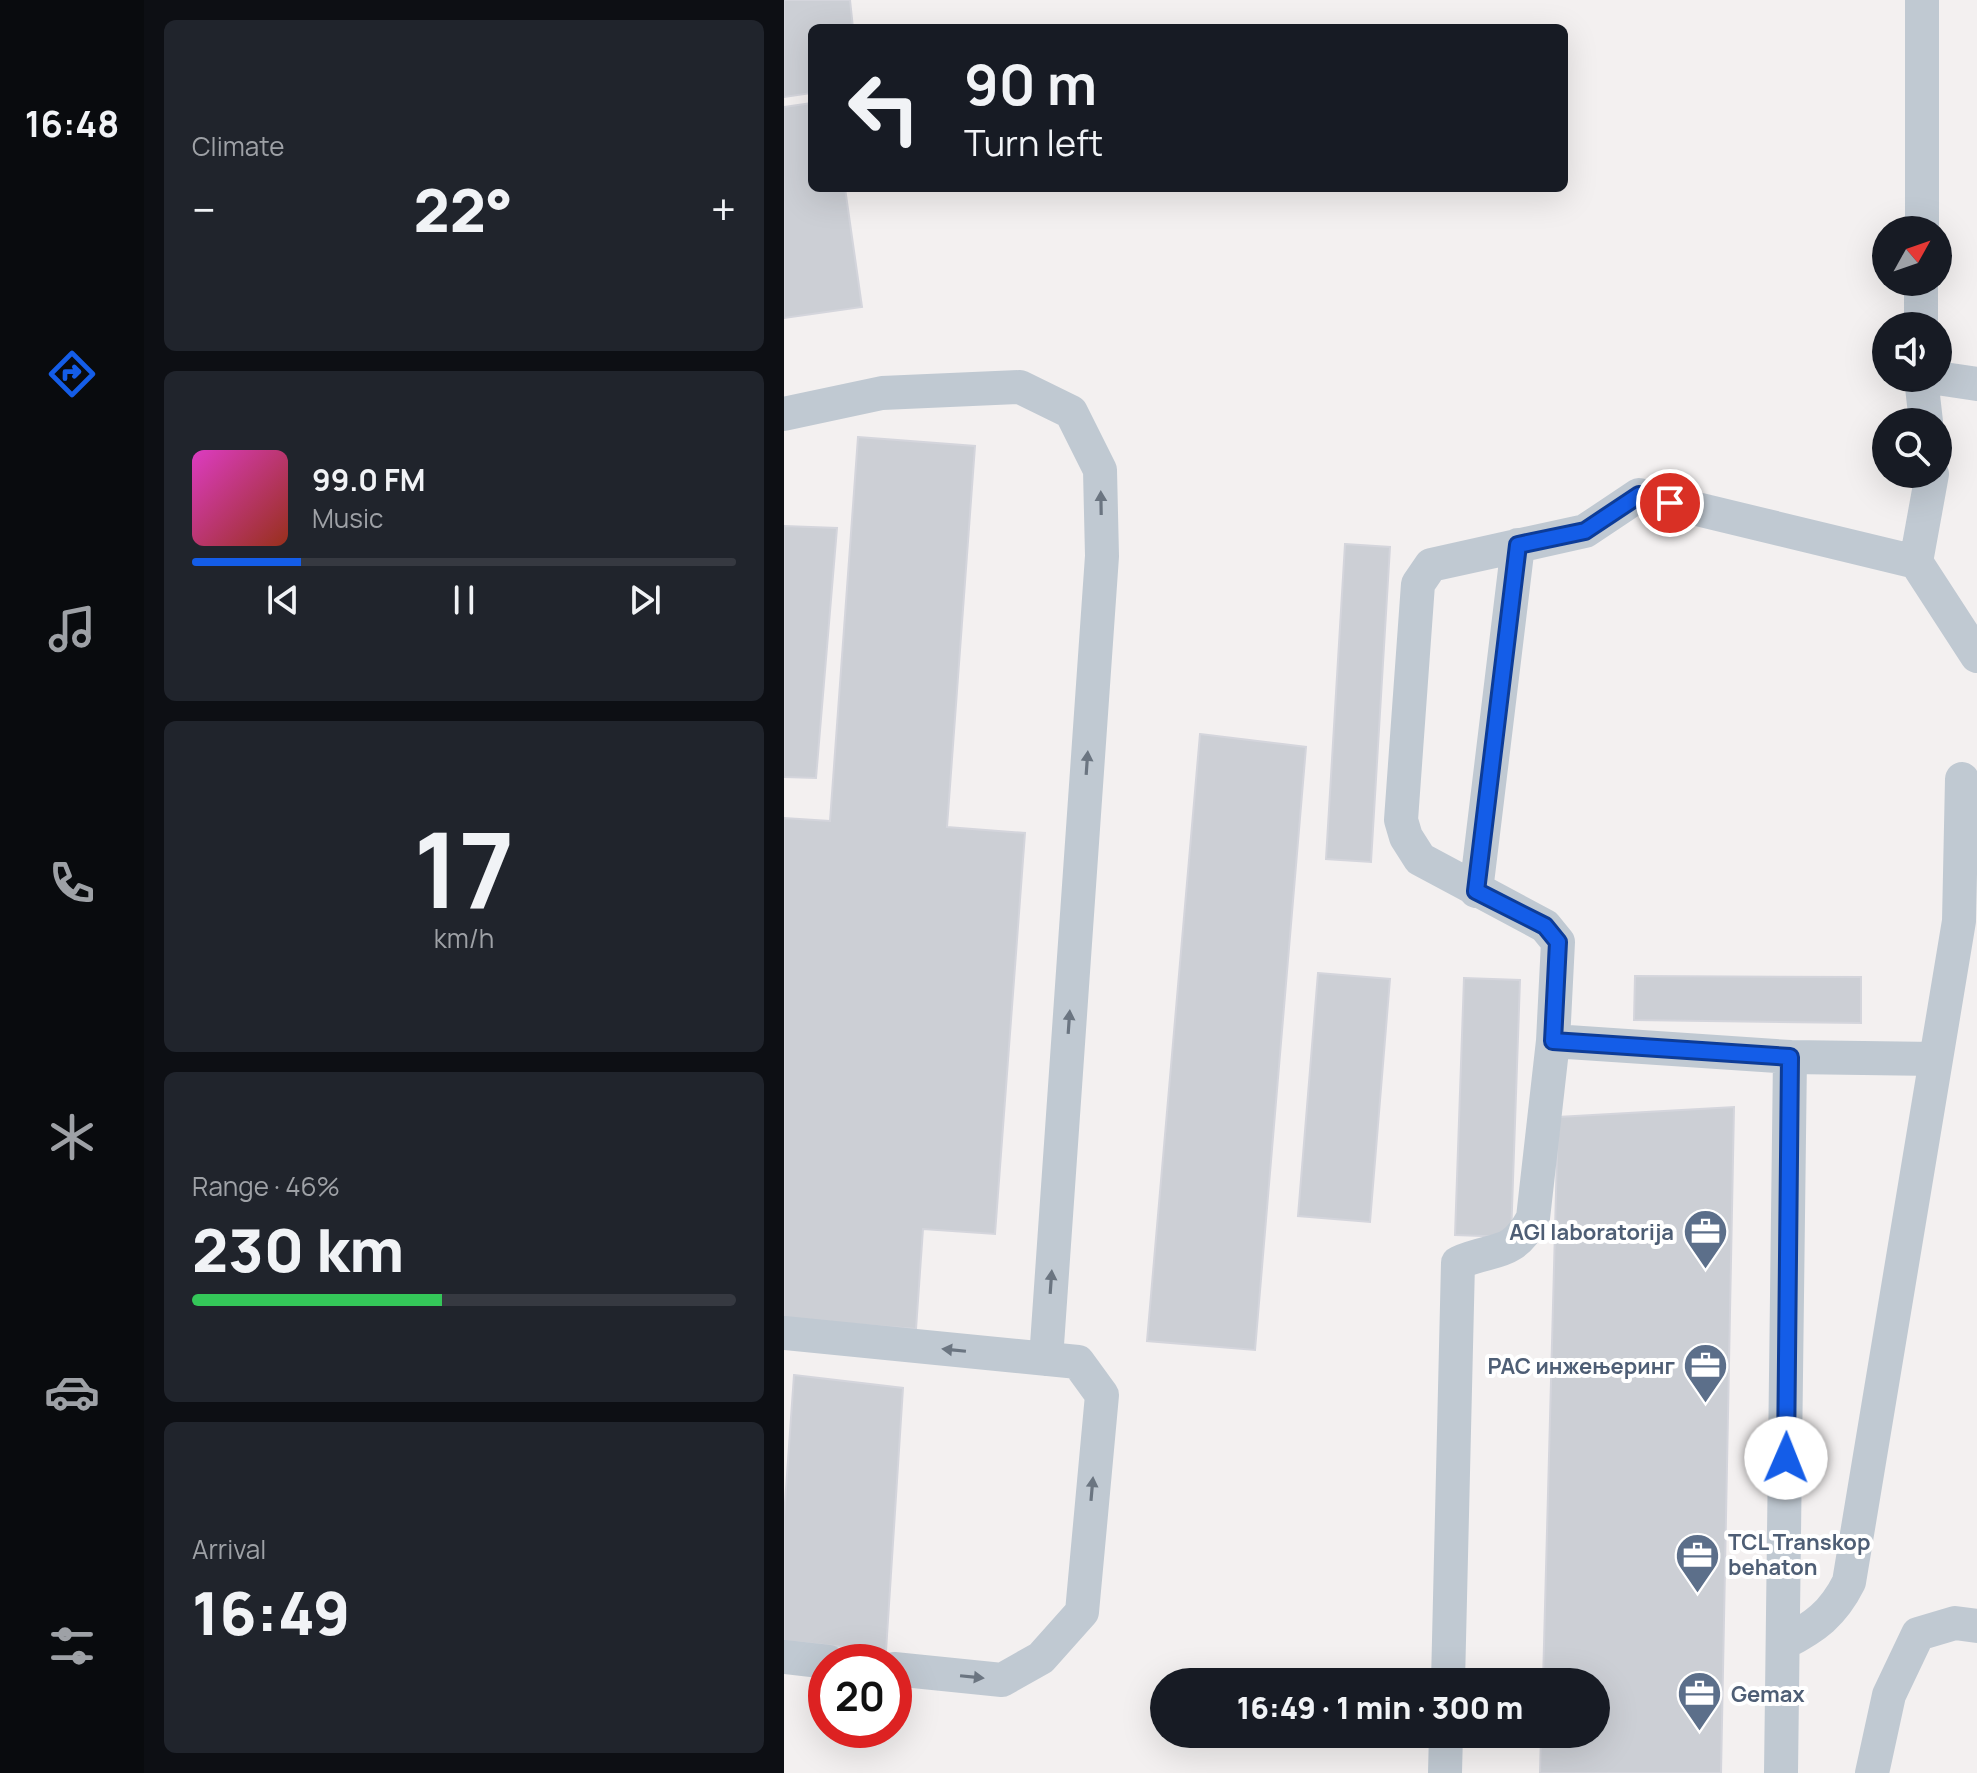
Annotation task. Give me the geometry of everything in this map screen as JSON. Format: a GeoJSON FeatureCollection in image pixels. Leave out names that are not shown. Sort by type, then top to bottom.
{"type":"FeatureCollection","features":[{"type":"Feature","properties":{"kind":"street"},"geometry":{"type":"LineString","coordinates":[[1922,0],[1922,216]]}},
{"type":"Feature","properties":{"kind":"street"},"geometry":{"type":"LineString","coordinates":[[1952,380],[1977,384]]}},
{"type":"Feature","properties":{"kind":"street"},"geometry":{"type":"LineString","coordinates":[[784,414],[882,393],[1020,387],[1071,412],[1100,470],[1102,556],[1046,1359]]}},
{"type":"Feature","properties":{"kind":"street"},"geometry":{"type":"LineString","coordinates":[[1929,488],[1916,562],[1977,656]]}},
{"type":"Feature","properties":{"kind":"street"},"geometry":{"type":"LineString","coordinates":[[1448,1668],[1458,1263],[1476,1255],[1507,1250],[1522,1239],[1533,1218],[1553,1041],[1558,942],[1545,926],[1420,859],[1401,820],[1418,584],[1431,565],[1585,531],[1639,495],[1916,562]]}},
{"type":"Feature","properties":{"kind":"street"},"geometry":{"type":"LineString","coordinates":[[1476,891],[1518,545]]}},
{"type":"Feature","properties":{"kind":"street"},"geometry":{"type":"LineString","coordinates":[[1784,1643],[1816,1626],[1835,1609],[1849,1582],[1959,921],[1962,779]]}},
{"type":"Feature","properties":{"kind":"street"},"geometry":{"type":"LineString","coordinates":[[1553,1041],[1790,1057],[1936,1059]]}},
{"type":"Feature","properties":{"kind":"street"},"geometry":{"type":"LineString","coordinates":[[1781,1773],[1790,1057]]}},
{"type":"Feature","properties":{"kind":"street"},"geometry":{"type":"LineString","coordinates":[[784,1333],[1078,1362],[1102,1395],[1082,1612],[1041,1658],[1002,1680],[912,1671]]}},
{"type":"Feature","properties":{"kind":"street"},"geometry":{"type":"LineString","coordinates":[[1872,1773],[1889,1695],[1918,1634],[1955,1623],[1977,1626]]}},
{"type":"Feature","properties":{"kind":"street"},"geometry":{"type":"LineString","coordinates":[[784,1657],[808,1660]]}},
{"type":"Feature","properties":{"kind":"street"},"geometry":{"type":"LineString","coordinates":[[1445,1773],[1446,1748]]}},
{"type":"Feature","properties":{"kind":"building"},"geometry":{"type":"Polygon","coordinates":[[[784,0],[850,0],[853,24],[808,24],[808,94],[784,97],[784,0]]]}},
{"type":"Feature","properties":{"kind":"building"},"geometry":{"type":"Polygon","coordinates":[[[808,104],[808,192],[846,192],[862,307],[784,318],[784,107],[808,104]]]}},
{"type":"Feature","properties":{"kind":"building"},"geometry":{"type":"Polygon","coordinates":[[[858,437],[975,446],[947,827],[1025,833],[995,1234],[923,1229],[916,1329],[784,1319],[784,818],[830,821],[858,437]]]}},
{"type":"Feature","properties":{"kind":"building"},"geometry":{"type":"Polygon","coordinates":[[[784,526],[837,528],[816,778],[784,777],[784,526]]]}},
{"type":"Feature","properties":{"kind":"building"},"geometry":{"type":"Polygon","coordinates":[[[1345,544],[1390,547],[1371,862],[1326,859],[1345,544]]]}},
{"type":"Feature","properties":{"kind":"building"},"geometry":{"type":"Polygon","coordinates":[[[1200,734],[1306,747],[1255,1350],[1147,1341],[1200,734]]]}},
{"type":"Feature","properties":{"kind":"building"},"geometry":{"type":"Polygon","coordinates":[[[1318,973],[1390,979],[1370,1222],[1298,1216],[1318,973]]]}},
{"type":"Feature","properties":{"kind":"building"},"geometry":{"type":"Polygon","coordinates":[[[1635,976],[1861,977],[1861,1023],[1634,1020],[1635,976]]]}},
{"type":"Feature","properties":{"kind":"building"},"geometry":{"type":"Polygon","coordinates":[[[1464,978],[1520,980],[1511,1237],[1455,1235],[1464,978]]]}},
{"type":"Feature","properties":{"kind":"building"},"geometry":{"type":"Polygon","coordinates":[[[1734,1107],[1721,1773],[1540,1773],[1541,1748],[1610,1748],[1610,1668],[1543,1668],[1558,1117],[1734,1107]]]}},
{"type":"Feature","properties":{"kind":"building"},"geometry":{"type":"Polygon","coordinates":[[[794,1375],[903,1388],[886,1644],[784,1641],[784,1517],[794,1375]]]}},
{"type":"Feature","properties":{"kind":"place","name":"AGI laboratorija"},"geometry":{"type":"Point","coordinates":[1705,1271]}},
{"type":"Feature","properties":{"kind":"place","name":"РАС инжењеринг"},"geometry":{"type":"Point","coordinates":[1706,1405]}},
{"type":"Feature","properties":{"kind":"place","name":"TCL Transkop behaton"},"geometry":{"type":"Point","coordinates":[1697,1594]}},
{"type":"Feature","properties":{"kind":"place","name":"Gemax"},"geometry":{"type":"Point","coordinates":[1700,1733]}},
{"type":"Feature","properties":{"kind":"route"},"geometry":{"type":"LineString","coordinates":[[1670,503],[1639,495],[1585,531],[1518,545],[1476,891],[1518,915],[1545,926],[1558,942],[1553,1041],[1790,1057],[1786,1458]]}}]}
